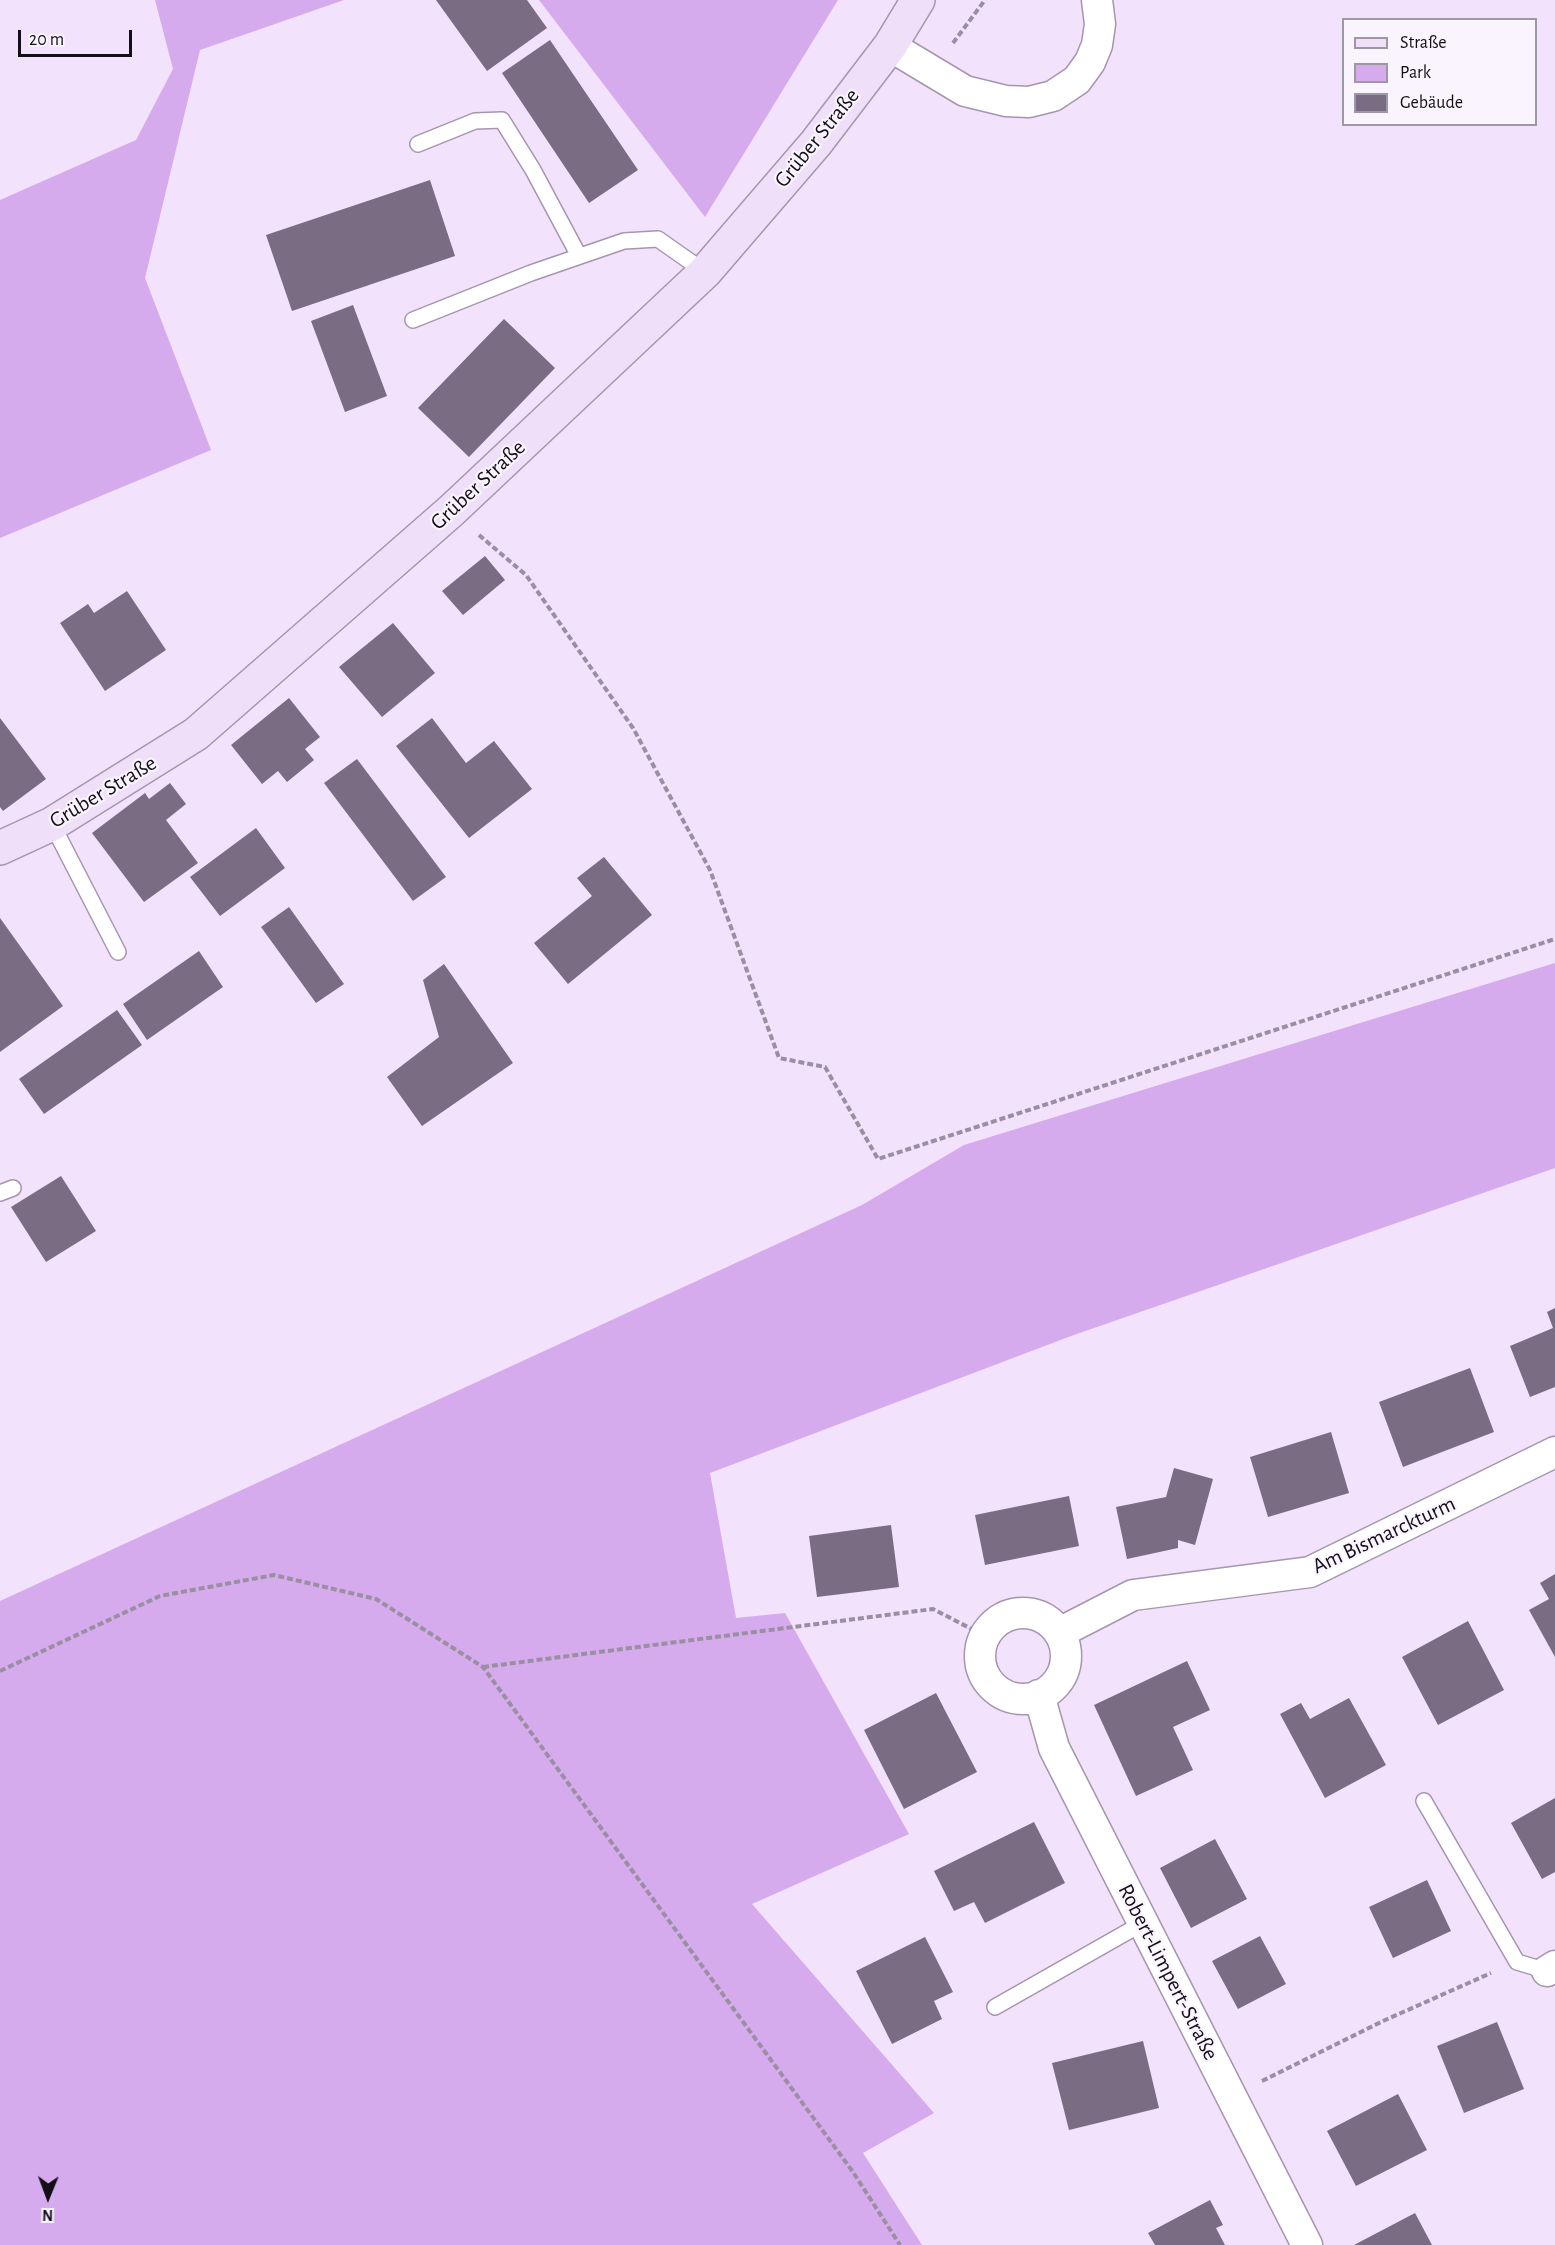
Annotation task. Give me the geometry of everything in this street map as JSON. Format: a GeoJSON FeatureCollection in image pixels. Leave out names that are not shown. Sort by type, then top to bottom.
{"type":"FeatureCollection","features":[{"type":"Feature","properties":{"kind":"street","name":"Grüber Straße"},"geometry":{"type":"LineString","coordinates":[[0,848],[52,824],[196,734],[451,511],[705,272],[816,143],[890,46],[918,0]]}},
{"type":"Feature","properties":{"kind":"street"},"geometry":{"type":"LineString","coordinates":[[890,46],[965,91],[1006,101],[1029,102],[1053,96],[1077,80],[1090,62],[1097,45],[1100,24],[1097,0]]}},
{"type":"Feature","properties":{"kind":"street","name":"Am Bismarckturm"},"geometry":{"type":"LineString","coordinates":[[1059,1633],[1133,1595],[1310,1572],[1555,1452]]}},
{"type":"Feature","properties":{"kind":"street"},"geometry":{"type":"LineString","coordinates":[[1022,1613],[1036,1615],[1050,1622],[1059,1633],[1065,1647],[1066,1662],[1061,1676],[1052,1688],[1024,1699],[1010,1697],[996,1690],[987,1679],[981,1665],[981,1650],[985,1636],[994,1624],[1022,1613]]}},
{"type":"Feature","properties":{"kind":"street","name":"Robert-Limpert-Straße"},"geometry":{"type":"LineString","coordinates":[[1039,1695],[1054,1748],[1307,2245]]}},
{"type":"Feature","properties":{"kind":"lane"},"geometry":{"type":"LineString","coordinates":[[418,144],[475,121],[502,120],[533,170],[579,256]]}},
{"type":"Feature","properties":{"kind":"lane"},"geometry":{"type":"LineString","coordinates":[[413,320],[531,273],[624,241],[658,239],[705,272]]}},
{"type":"Feature","properties":{"kind":"lane"},"geometry":{"type":"LineString","coordinates":[[52,824],[118,952]]}},
{"type":"Feature","properties":{"kind":"lane"},"geometry":{"type":"LineString","coordinates":[[1424,1801],[1517,1962],[1551,1969]]}},
{"type":"Feature","properties":{"kind":"lane"},"geometry":{"type":"LineString","coordinates":[[996,2007],[1143,1923]]}},
{"type":"Feature","properties":{"kind":"path"},"geometry":{"type":"LineString","coordinates":[[932,70],[985,0]]}},
{"type":"Feature","properties":{"kind":"path"},"geometry":{"type":"LineString","coordinates":[[451,511],[526,575],[633,728],[710,870],[779,1058],[825,1067],[878,1159],[1555,939]]}},
{"type":"Feature","properties":{"kind":"path"},"geometry":{"type":"LineString","coordinates":[[0,1671],[160,1596],[274,1575],[376,1599],[483,1667],[846,2162],[900,2245]]}},
{"type":"Feature","properties":{"kind":"path"},"geometry":{"type":"LineString","coordinates":[[483,1667],[933,1609],[985,1636]]}},
{"type":"Feature","properties":{"kind":"path"},"geometry":{"type":"LineString","coordinates":[[1232,2096],[1383,2021],[1517,1962]]}},
{"type":"Feature","properties":{"kind":"green space"},"geometry":{"type":"Polygon","coordinates":[[[155,0],[344,0],[200,50],[145,278],[211,450],[0,538],[0,200],[136,140],[173,69],[155,0]]]}},
{"type":"Feature","properties":{"kind":"green space"},"geometry":{"type":"Polygon","coordinates":[[[539,0],[838,0],[705,217],[539,0]]]}},
{"type":"Feature","properties":{"kind":"green space"},"geometry":{"type":"Polygon","coordinates":[[[1555,963],[1555,1168],[1071,1336],[710,1473],[736,1618],[785,1613],[909,1834],[752,1904],[934,2113],[863,2153],[922,2245],[0,2245],[0,1601],[862,1205],[964,1145],[1555,963]]]}},
{"type":"Feature","properties":{"kind":"building"},"geometry":{"type":"Polygon","coordinates":[[[436,0],[527,0],[547,28],[487,71],[436,0]]]}},
{"type":"Feature","properties":{"kind":"building"},"geometry":{"type":"Polygon","coordinates":[[[550,40],[638,170],[589,203],[502,73],[550,40]]]}},
{"type":"Feature","properties":{"kind":"building"},"geometry":{"type":"Polygon","coordinates":[[[430,180],[455,256],[292,311],[266,235],[430,180]]]}},
{"type":"Feature","properties":{"kind":"building"},"geometry":{"type":"Polygon","coordinates":[[[353,305],[387,396],[345,412],[311,321],[353,305]]]}},
{"type":"Feature","properties":{"kind":"building"},"geometry":{"type":"Polygon","coordinates":[[[504,319],[555,368],[469,457],[418,408],[504,319]]]}},
{"type":"Feature","properties":{"kind":"building"},"geometry":{"type":"Polygon","coordinates":[[[485,556],[505,580],[463,615],[442,591],[485,556]]]}},
{"type":"Feature","properties":{"kind":"building"},"geometry":{"type":"Polygon","coordinates":[[[127,591],[166,650],[105,691],[60,623],[88,604],[94,613],[127,591]]]}},
{"type":"Feature","properties":{"kind":"building"},"geometry":{"type":"Polygon","coordinates":[[[393,623],[435,673],[382,717],[339,667],[393,623]]]}},
{"type":"Feature","properties":{"kind":"building"},"geometry":{"type":"Polygon","coordinates":[[[289,698],[320,737],[305,749],[314,760],[287,782],[278,771],[262,784],[231,745],[289,698]]]}},
{"type":"Feature","properties":{"kind":"building"},"geometry":{"type":"Polygon","coordinates":[[[0,718],[46,779],[3,811],[0,807],[0,718]]]}},
{"type":"Feature","properties":{"kind":"building"},"geometry":{"type":"Polygon","coordinates":[[[432,718],[466,763],[494,741],[532,789],[469,838],[396,746],[432,718]]]}},
{"type":"Feature","properties":{"kind":"building"},"geometry":{"type":"Polygon","coordinates":[[[357,759],[446,877],[413,901],[324,783],[357,759]]]}},
{"type":"Feature","properties":{"kind":"building"},"geometry":{"type":"Polygon","coordinates":[[[170,783],[186,804],[166,820],[198,863],[144,902],[92,833],[145,793],[149,799],[170,783]]]}},
{"type":"Feature","properties":{"kind":"building"},"geometry":{"type":"Polygon","coordinates":[[[256,828],[285,868],[220,916],[190,877],[256,828]]]}},
{"type":"Feature","properties":{"kind":"building"},"geometry":{"type":"Polygon","coordinates":[[[604,857],[652,915],[568,984],[534,943],[592,896],[577,878],[604,857]]]}},
{"type":"Feature","properties":{"kind":"building"},"geometry":{"type":"Polygon","coordinates":[[[289,907],[344,984],[316,1003],[261,927],[289,907]]]}},
{"type":"Feature","properties":{"kind":"building"},"geometry":{"type":"Polygon","coordinates":[[[0,918],[63,1006],[0,1052],[0,918]]]}},
{"type":"Feature","properties":{"kind":"building"},"geometry":{"type":"Polygon","coordinates":[[[199,951],[223,987],[147,1040],[123,1004],[199,951]]]}},
{"type":"Feature","properties":{"kind":"building"},"geometry":{"type":"Polygon","coordinates":[[[444,964],[513,1063],[422,1126],[387,1077],[439,1037],[423,980],[444,964]]]}},
{"type":"Feature","properties":{"kind":"building"},"geometry":{"type":"Polygon","coordinates":[[[117,1010],[142,1045],[44,1114],[19,1079],[117,1010]]]}},
{"type":"Feature","properties":{"kind":"building"},"geometry":{"type":"Polygon","coordinates":[[[61,1176],[96,1231],[46,1262],[11,1207],[61,1176]]]}},
{"type":"Feature","properties":{"kind":"building"},"geometry":{"type":"Polygon","coordinates":[[[1555,1308],[1555,1387],[1530,1397],[1510,1346],[1553,1328],[1547,1312],[1555,1308]]]}},
{"type":"Feature","properties":{"kind":"building"},"geometry":{"type":"Polygon","coordinates":[[[1470,1368],[1494,1432],[1403,1467],[1379,1402],[1470,1368]]]}},
{"type":"Feature","properties":{"kind":"building"},"geometry":{"type":"Polygon","coordinates":[[[1331,1432],[1349,1493],[1268,1517],[1250,1457],[1331,1432]]]}},
{"type":"Feature","properties":{"kind":"building"},"geometry":{"type":"Polygon","coordinates":[[[1174,1468],[1213,1479],[1195,1545],[1178,1540],[1178,1548],[1127,1559],[1116,1507],[1166,1497],[1174,1468]]]}},
{"type":"Feature","properties":{"kind":"building"},"geometry":{"type":"Polygon","coordinates":[[[1069,1496],[1079,1546],[985,1565],[975,1515],[1069,1496]]]}},
{"type":"Feature","properties":{"kind":"building"},"geometry":{"type":"Polygon","coordinates":[[[891,1525],[899,1587],[817,1597],[809,1536],[891,1525]]]}},
{"type":"Feature","properties":{"kind":"building"},"geometry":{"type":"Polygon","coordinates":[[[1555,1574],[1555,1657],[1529,1610],[1549,1599],[1540,1583],[1555,1574]]]}},
{"type":"Feature","properties":{"kind":"building"},"geometry":{"type":"Polygon","coordinates":[[[1468,1621],[1504,1690],[1438,1725],[1402,1657],[1468,1621]]]}},
{"type":"Feature","properties":{"kind":"building"},"geometry":{"type":"Polygon","coordinates":[[[1187,1661],[1210,1710],[1173,1727],[1193,1770],[1136,1796],[1094,1705],[1187,1661]]]}},
{"type":"Feature","properties":{"kind":"building"},"geometry":{"type":"Polygon","coordinates":[[[936,1693],[977,1772],[904,1809],[864,1730],[936,1693]]]}},
{"type":"Feature","properties":{"kind":"building"},"geometry":{"type":"Polygon","coordinates":[[[1349,1698],[1386,1765],[1325,1798],[1280,1714],[1301,1703],[1310,1719],[1349,1698]]]}},
{"type":"Feature","properties":{"kind":"building"},"geometry":{"type":"Polygon","coordinates":[[[1555,1798],[1555,1872],[1542,1879],[1511,1823],[1555,1798]]]}},
{"type":"Feature","properties":{"kind":"building"},"geometry":{"type":"Polygon","coordinates":[[[1034,1822],[1065,1883],[985,1923],[974,1902],[954,1911],[934,1871],[1034,1822]]]}},
{"type":"Feature","properties":{"kind":"building"},"geometry":{"type":"Polygon","coordinates":[[[1215,1839],[1247,1899],[1191,1928],[1160,1868],[1215,1839]]]}},
{"type":"Feature","properties":{"kind":"building"},"geometry":{"type":"Polygon","coordinates":[[[1427,1880],[1451,1931],[1393,1958],[1369,1907],[1427,1880]]]}},
{"type":"Feature","properties":{"kind":"building"},"geometry":{"type":"Polygon","coordinates":[[[1260,1936],[1286,1984],[1238,2009],[1212,1961],[1260,1936]]]}},
{"type":"Feature","properties":{"kind":"building"},"geometry":{"type":"Polygon","coordinates":[[[925,1937],[953,1992],[934,2001],[942,2019],[892,2044],[856,1971],[925,1937]]]}},
{"type":"Feature","properties":{"kind":"building"},"geometry":{"type":"Polygon","coordinates":[[[1497,2022],[1524,2089],[1464,2113],[1437,2046],[1497,2022]]]}},
{"type":"Feature","properties":{"kind":"building"},"geometry":{"type":"Polygon","coordinates":[[[1143,2041],[1159,2108],[1069,2130],[1052,2063],[1143,2041]]]}},
{"type":"Feature","properties":{"kind":"building"},"geometry":{"type":"Polygon","coordinates":[[[1398,2094],[1427,2150],[1356,2186],[1327,2131],[1398,2094]]]}},
{"type":"Feature","properties":{"kind":"building"},"geometry":{"type":"Polygon","coordinates":[[[1210,2200],[1223,2225],[1216,2228],[1225,2245],[1155,2245],[1148,2233],[1210,2200]]]}},
{"type":"Feature","properties":{"kind":"building"},"geometry":{"type":"Polygon","coordinates":[[[1415,2213],[1432,2245],[1354,2245],[1415,2213]]]}}]}
